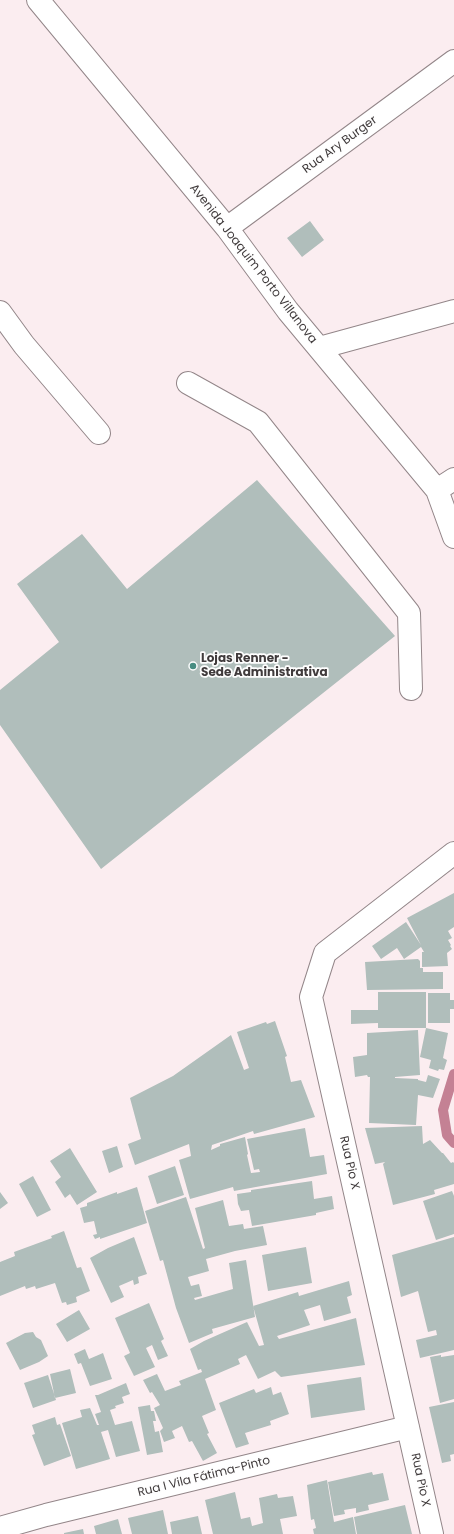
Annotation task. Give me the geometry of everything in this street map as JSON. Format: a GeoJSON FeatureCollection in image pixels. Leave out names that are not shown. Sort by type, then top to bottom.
{"type":"FeatureCollection","features":[{"type":"Feature","properties":{"kind":"street","name":"Avenida Joaquim Porto Villanova"},"geometry":{"type":"LineString","coordinates":[[38,0],[226,228],[288,311],[319,348],[446,485],[454,537]]}},
{"type":"Feature","properties":{"kind":"street","name":"Rua Ary Burger"},"geometry":{"type":"LineString","coordinates":[[226,228],[454,61]]}},
{"type":"Feature","properties":{"kind":"street"},"geometry":{"type":"LineString","coordinates":[[319,348],[454,310]]}},
{"type":"Feature","properties":{"kind":"street"},"geometry":{"type":"LineString","coordinates":[[0,312],[24,345],[98,433]]}},
{"type":"Feature","properties":{"kind":"street"},"geometry":{"type":"LineString","coordinates":[[188,383],[258,422],[409,613],[411,689]]}},
{"type":"Feature","properties":{"kind":"street","name":"Rua Pio X"},"geometry":{"type":"LineString","coordinates":[[432,1534],[311,997],[326,953],[454,853]]}},
{"type":"Feature","properties":{"kind":"street","name":"Rua I Vila Fátima-Pinto"},"geometry":{"type":"LineString","coordinates":[[8,1529],[408,1427]]}},
{"type":"Feature","properties":{"kind":"building"},"geometry":{"type":"Polygon","coordinates":[[[310,221],[324,240],[302,257],[287,238],[310,221]]]}},
{"type":"Feature","properties":{"kind":"building","name":"Lojas Renner - Sede Administrativa"},"geometry":{"type":"Polygon","coordinates":[[[257,480],[395,636],[101,869],[0,725],[0,690],[59,642],[17,584],[82,534],[127,589],[257,480]]]}},
{"type":"Feature","properties":{"kind":"building"},"geometry":{"type":"Polygon","coordinates":[[[454,893],[454,927],[448,931],[452,938],[448,940],[452,949],[447,953],[448,966],[422,967],[422,952],[424,952],[421,947],[404,959],[397,948],[381,959],[372,946],[406,922],[421,945],[407,918],[454,893]]]}},
{"type":"Feature","properties":{"kind":"building"},"geometry":{"type":"Polygon","coordinates":[[[418,959],[420,961],[420,968],[423,968],[423,972],[443,972],[443,989],[367,990],[365,962],[418,959]]]}},
{"type":"Feature","properties":{"kind":"building"},"geometry":{"type":"Polygon","coordinates":[[[378,992],[426,992],[426,1028],[378,1028],[378,1023],[351,1024],[351,1010],[378,1010],[378,992]]]}},
{"type":"Feature","properties":{"kind":"building"},"geometry":{"type":"Polygon","coordinates":[[[428,993],[450,993],[450,1000],[454,1000],[454,1009],[450,1009],[450,1023],[428,1023],[428,993]]]}},
{"type":"Feature","properties":{"kind":"building"},"geometry":{"type":"Polygon","coordinates":[[[275,1021],[287,1056],[285,1057],[291,1082],[301,1080],[315,1117],[254,1134],[253,1131],[212,1145],[211,1150],[220,1146],[220,1144],[245,1137],[251,1173],[260,1172],[259,1169],[254,1170],[247,1139],[305,1128],[310,1157],[324,1155],[327,1174],[234,1191],[233,1187],[190,1199],[179,1160],[191,1156],[189,1144],[135,1165],[128,1144],[141,1139],[130,1098],[173,1076],[231,1035],[244,1070],[249,1068],[237,1032],[266,1022],[267,1024],[275,1021]]]}},
{"type":"Feature","properties":{"kind":"building"},"geometry":{"type":"Polygon","coordinates":[[[426,1028],[448,1033],[443,1058],[447,1060],[444,1070],[439,1069],[438,1071],[429,1068],[431,1060],[420,1057],[426,1028]]]}},
{"type":"Feature","properties":{"kind":"building"},"geometry":{"type":"Polygon","coordinates":[[[418,1030],[420,1075],[395,1078],[418,1079],[426,1082],[428,1075],[440,1079],[433,1098],[418,1095],[416,1125],[369,1123],[370,1077],[367,1075],[355,1077],[353,1057],[367,1055],[367,1033],[418,1030]]]}},
{"type":"Feature","properties":{"kind":"building"},"geometry":{"type":"Polygon","coordinates":[[[422,1126],[423,1144],[430,1140],[451,1163],[454,1163],[454,1184],[434,1190],[435,1194],[393,1205],[383,1164],[385,1162],[375,1164],[365,1128],[422,1126]]]}},
{"type":"Feature","properties":{"kind":"building"},"geometry":{"type":"Polygon","coordinates":[[[117,1146],[123,1167],[109,1173],[102,1151],[117,1146]]]}},
{"type":"Feature","properties":{"kind":"building"},"geometry":{"type":"Polygon","coordinates":[[[70,1148],[97,1192],[77,1205],[70,1194],[65,1198],[55,1182],[61,1177],[50,1161],[70,1148]]]}},
{"type":"Feature","properties":{"kind":"building"},"geometry":{"type":"Polygon","coordinates":[[[175,1166],[184,1195],[157,1204],[148,1176],[175,1166]]]}},
{"type":"Feature","properties":{"kind":"building"},"geometry":{"type":"Polygon","coordinates":[[[33,1176],[51,1210],[37,1217],[19,1184],[33,1176]]]}},
{"type":"Feature","properties":{"kind":"building"},"geometry":{"type":"Polygon","coordinates":[[[312,1181],[314,1199],[332,1196],[334,1209],[316,1213],[316,1215],[252,1226],[249,1210],[241,1211],[238,1204],[237,1194],[251,1192],[251,1190],[312,1181]]]}},
{"type":"Feature","properties":{"kind":"building"},"geometry":{"type":"Polygon","coordinates":[[[137,1187],[147,1223],[100,1239],[100,1237],[95,1239],[93,1235],[97,1234],[94,1221],[84,1223],[80,1208],[87,1206],[87,1203],[117,1192],[117,1194],[137,1187]]]}},
{"type":"Feature","properties":{"kind":"building"},"geometry":{"type":"Polygon","coordinates":[[[452,1191],[454,1196],[454,1234],[436,1240],[423,1201],[452,1191]]]}},
{"type":"Feature","properties":{"kind":"building"},"geometry":{"type":"Polygon","coordinates":[[[0,1192],[8,1203],[0,1209],[0,1192]]]}},
{"type":"Feature","properties":{"kind":"building"},"geometry":{"type":"Polygon","coordinates":[[[186,1197],[203,1249],[205,1248],[195,1208],[223,1200],[229,1226],[243,1224],[244,1229],[263,1226],[267,1245],[235,1251],[206,1259],[209,1271],[188,1277],[191,1286],[199,1284],[202,1296],[194,1298],[195,1300],[233,1289],[229,1263],[246,1260],[255,1317],[212,1329],[213,1333],[189,1343],[176,1308],[163,1260],[160,1261],[145,1211],[186,1197]]]}},
{"type":"Feature","properties":{"kind":"building"},"geometry":{"type":"Polygon","coordinates":[[[64,1231],[77,1268],[81,1267],[90,1291],[76,1297],[77,1302],[67,1305],[66,1302],[62,1303],[55,1283],[36,1289],[35,1286],[26,1289],[25,1286],[0,1296],[0,1262],[15,1256],[14,1252],[52,1238],[51,1236],[64,1231]]]}},
{"type":"Feature","properties":{"kind":"building"},"geometry":{"type":"Polygon","coordinates":[[[134,1237],[147,1274],[138,1277],[139,1283],[134,1285],[133,1280],[119,1286],[124,1297],[111,1303],[90,1258],[108,1248],[134,1237]]]}},
{"type":"Feature","properties":{"kind":"building"},"geometry":{"type":"Polygon","coordinates":[[[454,1237],[454,1350],[420,1358],[416,1340],[437,1335],[436,1330],[428,1332],[418,1291],[401,1297],[392,1255],[454,1237]]]}},
{"type":"Feature","properties":{"kind":"building"},"geometry":{"type":"Polygon","coordinates":[[[306,1247],[312,1283],[268,1291],[262,1255],[306,1247]]]}},
{"type":"Feature","properties":{"kind":"building"},"geometry":{"type":"Polygon","coordinates":[[[349,1281],[352,1295],[347,1297],[351,1313],[324,1321],[320,1305],[304,1310],[310,1325],[277,1336],[279,1339],[356,1318],[365,1365],[281,1377],[275,1371],[258,1379],[246,1355],[238,1359],[240,1364],[205,1379],[216,1410],[202,1416],[209,1433],[207,1434],[217,1453],[203,1461],[192,1441],[189,1442],[182,1426],[172,1431],[175,1438],[164,1442],[160,1431],[163,1428],[154,1408],[160,1405],[152,1392],[150,1393],[143,1380],[157,1374],[165,1391],[181,1385],[179,1381],[202,1372],[201,1369],[198,1370],[190,1349],[204,1341],[247,1322],[259,1346],[264,1345],[253,1306],[298,1292],[299,1296],[349,1281]]]}},
{"type":"Feature","properties":{"kind":"building"},"geometry":{"type":"Polygon","coordinates":[[[149,1303],[164,1339],[161,1341],[168,1356],[158,1360],[152,1345],[146,1348],[155,1367],[134,1376],[124,1356],[130,1353],[115,1318],[149,1303]]]}},
{"type":"Feature","properties":{"kind":"building"},"geometry":{"type":"Polygon","coordinates":[[[79,1310],[90,1329],[67,1342],[56,1324],[79,1310]]]}},
{"type":"Feature","properties":{"kind":"building"},"geometry":{"type":"Polygon","coordinates":[[[33,1332],[36,1337],[41,1340],[48,1356],[39,1362],[20,1370],[6,1343],[25,1333],[33,1332]]]}},
{"type":"Feature","properties":{"kind":"building"},"geometry":{"type":"Polygon","coordinates":[[[85,1349],[89,1359],[103,1353],[112,1379],[90,1386],[81,1363],[78,1364],[74,1354],[85,1349]]]}},
{"type":"Feature","properties":{"kind":"building"},"geometry":{"type":"Polygon","coordinates":[[[441,1355],[441,1357],[454,1355],[454,1399],[440,1403],[430,1357],[441,1355]]]}},
{"type":"Feature","properties":{"kind":"building"},"geometry":{"type":"Polygon","coordinates":[[[70,1369],[76,1393],[55,1398],[50,1374],[70,1369]]]}},
{"type":"Feature","properties":{"kind":"building"},"geometry":{"type":"Polygon","coordinates":[[[48,1375],[56,1400],[33,1408],[24,1383],[48,1375]]]}},
{"type":"Feature","properties":{"kind":"building"},"geometry":{"type":"Polygon","coordinates":[[[361,1377],[365,1410],[311,1418],[307,1385],[361,1377]]]}},
{"type":"Feature","properties":{"kind":"building"},"geometry":{"type":"Polygon","coordinates":[[[126,1383],[130,1394],[122,1397],[124,1403],[115,1406],[116,1408],[110,1410],[115,1425],[132,1421],[140,1451],[116,1457],[108,1430],[101,1432],[110,1459],[76,1469],[62,1423],[82,1417],[80,1410],[90,1408],[97,1425],[99,1425],[95,1414],[101,1412],[95,1395],[126,1383]]]}},
{"type":"Feature","properties":{"kind":"building"},"geometry":{"type":"Polygon","coordinates":[[[271,1387],[273,1395],[281,1392],[289,1414],[270,1421],[271,1425],[245,1433],[249,1444],[236,1448],[219,1403],[254,1389],[256,1393],[271,1387]]]}},
{"type":"Feature","properties":{"kind":"building"},"geometry":{"type":"Polygon","coordinates":[[[454,1402],[454,1454],[450,1455],[451,1461],[442,1463],[429,1407],[454,1402]]]}},
{"type":"Feature","properties":{"kind":"building"},"geometry":{"type":"Polygon","coordinates":[[[150,1405],[151,1411],[154,1411],[156,1421],[153,1421],[155,1432],[159,1431],[163,1452],[147,1455],[138,1407],[150,1405]]]}},
{"type":"Feature","properties":{"kind":"building"},"geometry":{"type":"Polygon","coordinates":[[[55,1417],[57,1425],[60,1424],[71,1456],[44,1466],[32,1435],[35,1434],[32,1425],[55,1417]]]}},
{"type":"Feature","properties":{"kind":"building"},"geometry":{"type":"Polygon","coordinates":[[[372,1472],[373,1475],[383,1473],[389,1500],[368,1505],[369,1510],[356,1513],[356,1508],[344,1510],[345,1514],[334,1516],[328,1482],[372,1472]]]}},
{"type":"Feature","properties":{"kind":"building"},"geometry":{"type":"Polygon","coordinates":[[[327,1480],[334,1522],[353,1517],[356,1534],[314,1534],[313,1529],[316,1528],[314,1519],[311,1520],[307,1485],[327,1480]]]}},
{"type":"Feature","properties":{"kind":"building"},"geometry":{"type":"Polygon","coordinates":[[[235,1492],[241,1519],[250,1517],[252,1526],[263,1523],[259,1498],[277,1494],[278,1498],[293,1496],[297,1516],[280,1519],[283,1534],[213,1534],[205,1500],[235,1492]]]}},
{"type":"Feature","properties":{"kind":"building"},"geometry":{"type":"Polygon","coordinates":[[[405,1505],[412,1534],[357,1534],[354,1517],[405,1505]]]}},
{"type":"Feature","properties":{"kind":"building"},"geometry":{"type":"Polygon","coordinates":[[[163,1510],[168,1534],[132,1534],[128,1518],[163,1510]]]}},
{"type":"Feature","properties":{"kind":"building"},"geometry":{"type":"Polygon","coordinates":[[[198,1516],[202,1534],[172,1534],[170,1522],[198,1516]]]}},
{"type":"Feature","properties":{"kind":"building"},"geometry":{"type":"Polygon","coordinates":[[[118,1519],[122,1534],[96,1534],[94,1526],[118,1519]]]}},
{"type":"Feature","properties":{"kind":"building"},"geometry":{"type":"Polygon","coordinates":[[[83,1529],[84,1534],[64,1534],[64,1533],[83,1529]]]}},
{"type":"Feature","properties":{"kind":"waterway"},"geometry":{"type":"LineString","coordinates":[[454,1074],[443,1110],[447,1135],[454,1143]]}},
{"type":"Feature","properties":{"kind":"place","name":"Lojas Renner - Sede Administrativa"},"geometry":{"type":"Point","coordinates":[193,666]}}]}
